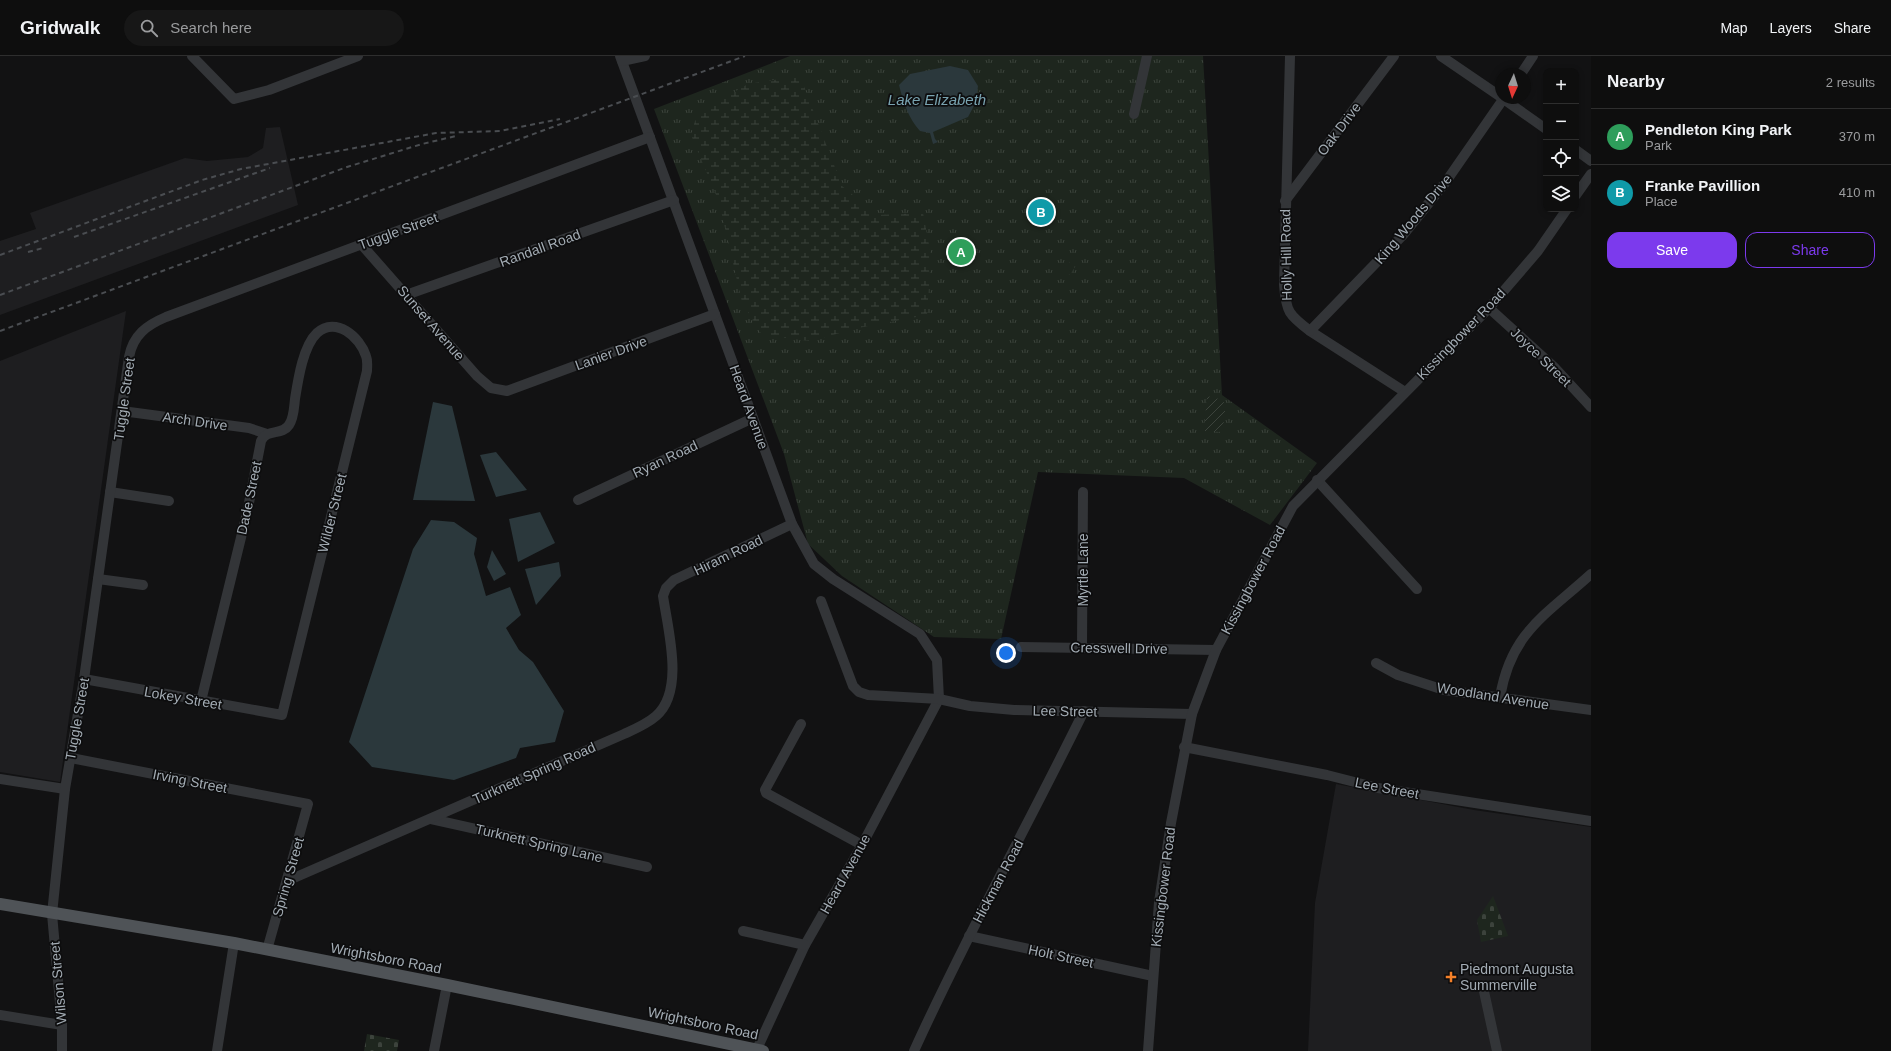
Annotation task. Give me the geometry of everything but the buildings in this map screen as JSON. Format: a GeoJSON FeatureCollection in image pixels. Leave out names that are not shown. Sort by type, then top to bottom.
{"type":"FeatureCollection","features":[{"type":"Feature","properties":{"kind":"main road","name":"Wrightsboro Road"},"geometry":{"type":"LineString","coordinates":[[0,904],[52,914],[234,943],[447,985],[758,1051]]}},
{"type":"Feature","properties":{"kind":"street"},"geometry":{"type":"LineString","coordinates":[[192,56],[234,100],[270,90],[358,56]]}},
{"type":"Feature","properties":{"kind":"street"},"geometry":{"type":"LineString","coordinates":[[621,59],[645,56]]}},
{"type":"Feature","properties":{"kind":"street"},"geometry":{"type":"LineString","coordinates":[[1134,114],[1147,56]]}},
{"type":"Feature","properties":{"kind":"street","name":"Holly Hill Road"},"geometry":{"type":"LineString","coordinates":[[1290,56],[1285,202],[1284,285],[1286,307],[1295,320],[1310,331],[1404,392]]}},
{"type":"Feature","properties":{"kind":"street","name":"Oak Drive"},"geometry":{"type":"LineString","coordinates":[[1285,202],[1394,56]]}},
{"type":"Feature","properties":{"kind":"street"},"geometry":{"type":"LineString","coordinates":[[1441,56],[1495,93]]}},
{"type":"Feature","properties":{"kind":"street"},"geometry":{"type":"LineString","coordinates":[[1525,68],[1533,56]]}},
{"type":"Feature","properties":{"kind":"street","name":"Heard Avenue"},"geometry":{"type":"LineString","coordinates":[[621,59],[792,524],[814,564],[826,574],[920,634],[937,660],[939,699],[862,845],[805,945],[758,1051]]}},
{"type":"Feature","properties":{"kind":"street","name":"King Woods Drive"},"geometry":{"type":"LineString","coordinates":[[1310,331],[1402,235],[1445,183],[1499,104]]}},
{"type":"Feature","properties":{"kind":"street"},"geometry":{"type":"LineString","coordinates":[[1511,104],[1543,127]]}},
{"type":"Feature","properties":{"kind":"street","name":"Tuggle Street"},"geometry":{"type":"LineString","coordinates":[[52,914],[65,789],[84,679],[129,354],[138,334],[149,324],[650,137]]}},
{"type":"Feature","properties":{"kind":"street"},"geometry":{"type":"LineString","coordinates":[[1579,152],[1591,161]]}},
{"type":"Feature","properties":{"kind":"street"},"geometry":{"type":"LineString","coordinates":[[1579,191],[1591,174]]}},
{"type":"Feature","properties":{"kind":"street","name":"Randall Road"},"geometry":{"type":"LineString","coordinates":[[406,296],[674,200]]}},
{"type":"Feature","properties":{"kind":"street","name":"Kissingbower Road"},"geometry":{"type":"LineString","coordinates":[[1148,1051],[1152,976],[1159,902],[1184,747],[1192,714],[1216,650],[1293,506],[1404,392],[1489,308],[1538,251],[1564,212]]}},
{"type":"Feature","properties":{"kind":"street","name":"Sunset Avenue"},"geometry":{"type":"LineString","coordinates":[[361,244],[477,376],[491,388],[507,391]]}},
{"type":"Feature","properties":{"kind":"street","name":"Joyce Street"},"geometry":{"type":"LineString","coordinates":[[1489,308],[1554,367],[1591,407]]}},
{"type":"Feature","properties":{"kind":"street","name":"Lanier Drive"},"geometry":{"type":"LineString","coordinates":[[507,391],[715,314]]}},
{"type":"Feature","properties":{"kind":"street","name":"Wilder Street"},"geometry":{"type":"LineString","coordinates":[[267,434],[282,430],[289,426],[293,414],[301,368],[309,344],[318,332],[333,327],[340,327],[353,335],[366,355],[367,371],[282,715]]}},
{"type":"Feature","properties":{"kind":"street","name":"Arch Drive"},"geometry":{"type":"LineString","coordinates":[[122,411],[249,428],[267,434]]}},
{"type":"Feature","properties":{"kind":"street","name":"Ryan Road"},"geometry":{"type":"LineString","coordinates":[[578,500],[753,418]]}},
{"type":"Feature","properties":{"kind":"street","name":"Dade Street"},"geometry":{"type":"LineString","coordinates":[[201,701],[247,512],[259,447],[263,436],[267,434]]}},
{"type":"Feature","properties":{"kind":"street"},"geometry":{"type":"LineString","coordinates":[[1317,480],[1418,589]]}},
{"type":"Feature","properties":{"kind":"street"},"geometry":{"type":"LineString","coordinates":[[110,492],[169,501]]}},
{"type":"Feature","properties":{"kind":"street","name":"Myrtle Lane"},"geometry":{"type":"LineString","coordinates":[[1082,648],[1083,492]]}},
{"type":"Feature","properties":{"kind":"street","name":"Hiram Road"},"geometry":{"type":"LineString","coordinates":[[666,588],[674,580],[792,524]]}},
{"type":"Feature","properties":{"kind":"street"},"geometry":{"type":"LineString","coordinates":[[1500,697],[1503,677],[1509,660],[1520,641],[1536,622],[1591,574]]}},
{"type":"Feature","properties":{"kind":"street"},"geometry":{"type":"LineString","coordinates":[[98,579],[143,585]]}},
{"type":"Feature","properties":{"kind":"street","name":"Turknett Spring Road"},"geometry":{"type":"LineString","coordinates":[[287,881],[641,726],[657,715],[669,698],[673,674],[663,596],[666,588]]}},
{"type":"Feature","properties":{"kind":"street"},"geometry":{"type":"LineString","coordinates":[[821,601],[853,686],[859,692],[868,695],[939,699]]}},
{"type":"Feature","properties":{"kind":"street","name":"Cresswell Drive"},"geometry":{"type":"LineString","coordinates":[[1021,647],[1216,650]]}},
{"type":"Feature","properties":{"kind":"street","name":"Woodland Avenue"},"geometry":{"type":"LineString","coordinates":[[1376,663],[1398,674],[1444,690],[1591,710]]}},
{"type":"Feature","properties":{"kind":"street","name":"Lokey Street"},"geometry":{"type":"LineString","coordinates":[[84,679],[282,715]]}},
{"type":"Feature","properties":{"kind":"street","name":"Lee Street"},"geometry":{"type":"LineString","coordinates":[[939,699],[970,706],[1014,710],[1192,714]]}},
{"type":"Feature","properties":{"kind":"street","name":"Hickman Road"},"geometry":{"type":"LineString","coordinates":[[914,1051],[945,982],[1043,795],[1084,711]]}},
{"type":"Feature","properties":{"kind":"street"},"geometry":{"type":"LineString","coordinates":[[801,724],[765,790],[766,793],[862,845]]}},
{"type":"Feature","properties":{"kind":"street","name":"Lee Street"},"geometry":{"type":"LineString","coordinates":[[1184,747],[1326,775],[1378,788],[1591,821]]}},
{"type":"Feature","properties":{"kind":"street","name":"Irving Street"},"geometry":{"type":"LineString","coordinates":[[71,758],[308,804]]}},
{"type":"Feature","properties":{"kind":"street"},"geometry":{"type":"LineString","coordinates":[[0,779],[65,789]]}},
{"type":"Feature","properties":{"kind":"street","name":"Spring Street"},"geometry":{"type":"LineString","coordinates":[[267,950],[308,804]]}},
{"type":"Feature","properties":{"kind":"street","name":"Turknett Spring Lane"},"geometry":{"type":"LineString","coordinates":[[431,819],[647,867]]}},
{"type":"Feature","properties":{"kind":"street","name":"Wilson Street"},"geometry":{"type":"LineString","coordinates":[[52,914],[62,1025],[62,1051]]}},
{"type":"Feature","properties":{"kind":"street"},"geometry":{"type":"LineString","coordinates":[[743,931],[805,945]]}},
{"type":"Feature","properties":{"kind":"street","name":"Holt Street"},"geometry":{"type":"LineString","coordinates":[[969,936],[1152,976]]}},
{"type":"Feature","properties":{"kind":"street"},"geometry":{"type":"LineString","coordinates":[[217,1051],[234,943]]}},
{"type":"Feature","properties":{"kind":"street"},"geometry":{"type":"LineString","coordinates":[[434,1051],[447,985]]}},
{"type":"Feature","properties":{"kind":"street"},"geometry":{"type":"LineString","coordinates":[[1483,987],[1497,1051]]}},
{"type":"Feature","properties":{"kind":"street"},"geometry":{"type":"LineString","coordinates":[[0,1015],[62,1025]]}},
{"type":"Feature","properties":{"kind":"shaded area"},"geometry":{"type":"Polygon","coordinates":[[[280,127],[298,205],[0,315],[0,241],[36,229],[30,213],[185,158],[207,161],[248,157],[263,148],[266,128],[280,127]]]}},
{"type":"Feature","properties":{"kind":"shaded area"},"geometry":{"type":"Polygon","coordinates":[[[126,311],[60,782],[0,772],[0,361],[126,311]]]}},
{"type":"Feature","properties":{"kind":"shaded area","name":"Piedmont Augusta Summerville"},"geometry":{"type":"Polygon","coordinates":[[[1336,784],[1474,810],[1591,827],[1591,1051],[1308,1051],[1315,903],[1336,784]]]}},
{"type":"Feature","properties":{"kind":"green space"},"geometry":{"type":"Polygon","coordinates":[[[790,56],[1203,56],[1222,395],[1317,463],[1270,525],[1184,478],[1038,472],[1001,639],[934,637],[842,576],[808,544],[784,454],[654,109],[790,56]]]}},
{"type":"Feature","properties":{"kind":"green space"},"geometry":{"type":"Polygon","coordinates":[[[800,76],[842,186],[877,215],[923,213],[931,255],[927,315],[863,327],[810,341],[762,335],[742,302],[719,202],[691,135],[695,121],[708,107],[748,84],[800,76]]]}},
{"type":"Feature","properties":{"kind":"green space"},"geometry":{"type":"Polygon","coordinates":[[[1073,257],[1079,260],[1070,275],[1065,271],[1073,257]]]}},
{"type":"Feature","properties":{"kind":"green space"},"geometry":{"type":"Polygon","coordinates":[[[1213,396],[1225,403],[1225,415],[1222,432],[1204,431],[1207,397],[1213,396]]]}},
{"type":"Feature","properties":{"kind":"green space"},"geometry":{"type":"Polygon","coordinates":[[[1493,896],[1508,936],[1481,942],[1477,920],[1493,896]]]}},
{"type":"Feature","properties":{"kind":"green space"},"geometry":{"type":"Polygon","coordinates":[[[367,1034],[399,1040],[397,1051],[364,1051],[367,1034]]]}},
{"type":"Feature","properties":{"kind":"water","name":"Lake Elizabeth"},"geometry":{"type":"Polygon","coordinates":[[[950,66],[968,70],[978,86],[976,102],[968,117],[933,132],[935,139],[938,142],[933,144],[930,133],[920,131],[910,116],[899,85],[910,74],[950,66]]]}},
{"type":"Feature","properties":{"kind":"water"},"geometry":{"type":"Polygon","coordinates":[[[433,402],[452,406],[475,501],[413,500],[433,402]]]}},
{"type":"Feature","properties":{"kind":"water"},"geometry":{"type":"Polygon","coordinates":[[[496,452],[527,490],[496,497],[480,455],[496,452]]]}},
{"type":"Feature","properties":{"kind":"water"},"geometry":{"type":"Polygon","coordinates":[[[540,512],[555,543],[518,562],[509,519],[540,512]]]}},
{"type":"Feature","properties":{"kind":"water"},"geometry":{"type":"Polygon","coordinates":[[[431,520],[454,522],[477,538],[474,554],[486,596],[510,587],[521,615],[506,628],[519,650],[533,662],[564,711],[555,742],[520,748],[516,758],[454,780],[372,767],[349,742],[413,549],[431,520]]]}},
{"type":"Feature","properties":{"kind":"water"},"geometry":{"type":"Polygon","coordinates":[[[492,550],[506,574],[494,581],[487,567],[492,550]]]}},
{"type":"Feature","properties":{"kind":"water"},"geometry":{"type":"Polygon","coordinates":[[[559,562],[561,576],[536,605],[525,569],[559,562]]]}},
{"type":"Feature","properties":{"kind":"railway"},"geometry":{"type":"LineString","coordinates":[[0,331],[745,56]]}},
{"type":"Feature","properties":{"kind":"railway"},"geometry":{"type":"LineString","coordinates":[[0,255],[202,180],[241,169],[436,133],[500,131],[560,119]]}},
{"type":"Feature","properties":{"kind":"railway"},"geometry":{"type":"LineString","coordinates":[[0,295],[347,167],[422,144],[456,136]]}},
{"type":"Feature","properties":{"kind":"railway"},"geometry":{"type":"LineString","coordinates":[[74,237],[270,168]]}},
{"type":"Feature","properties":{"kind":"railway"},"geometry":{"type":"LineString","coordinates":[[28,252],[43,248]]}},
{"type":"Feature","properties":{"kind":"place","name":"Franke Pavillion"},"geometry":{"type":"Point","coordinates":[1041,212]}},
{"type":"Feature","properties":{"kind":"place","name":"Pendleton King Park"},"geometry":{"type":"Point","coordinates":[961,252]}},
{"type":"Feature","properties":{"kind":"place","name":"Piedmont Augusta Summerville"},"geometry":{"type":"Point","coordinates":[1451,977]}}]}
